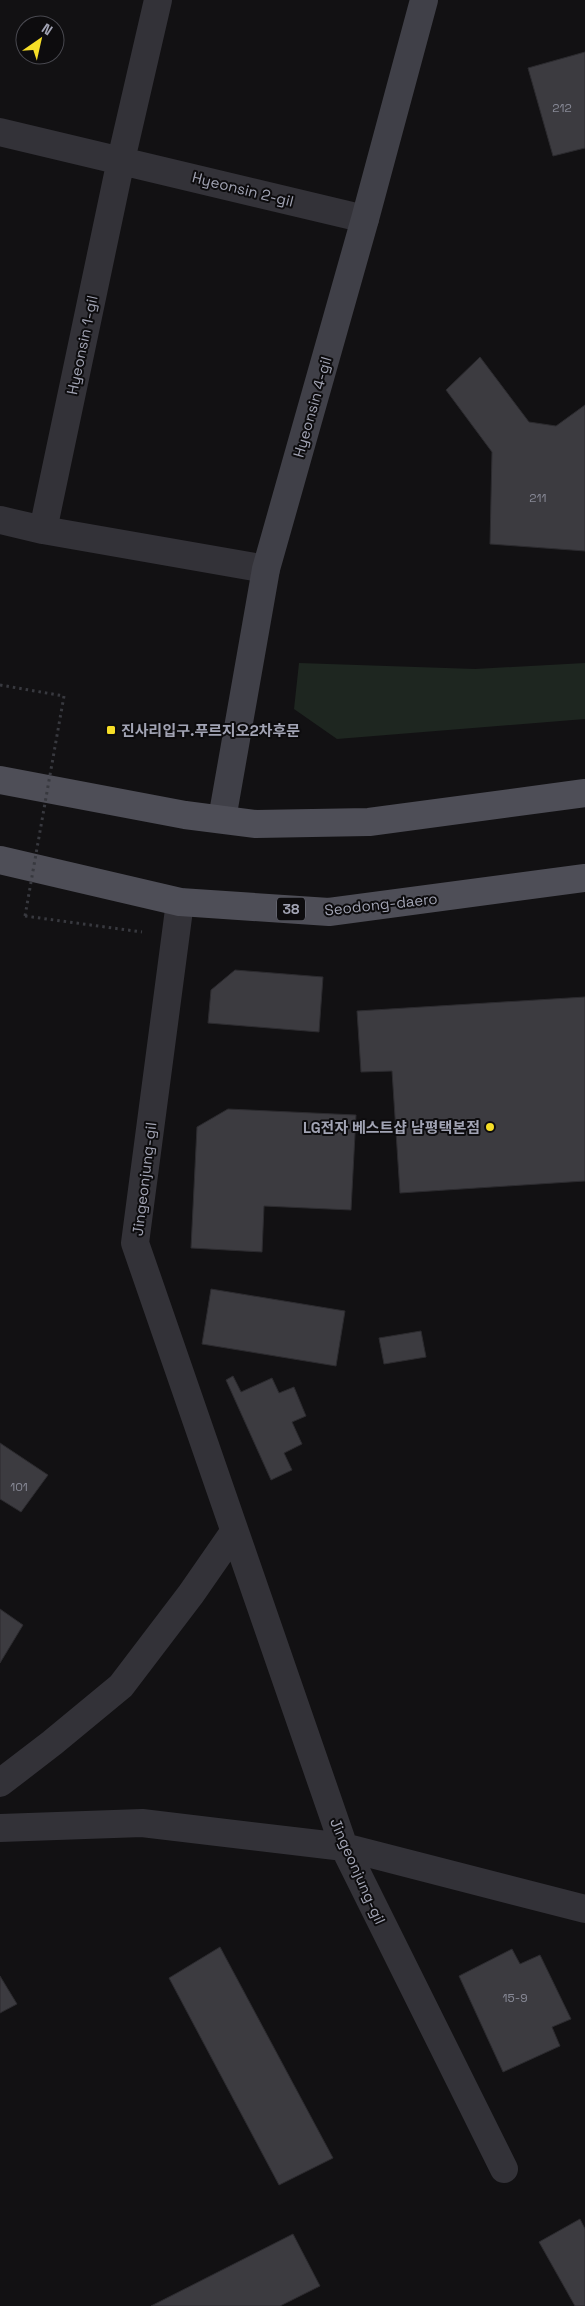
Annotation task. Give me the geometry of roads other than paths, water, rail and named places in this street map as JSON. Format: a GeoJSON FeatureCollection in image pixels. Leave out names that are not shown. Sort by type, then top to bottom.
{"type":"FeatureCollection","features":[{"type":"Feature","properties":{"kind":"main road"},"geometry":{"type":"LineString","coordinates":[[0,780],[185,815],[256,824],[369,822],[585,793]]}},
{"type":"Feature","properties":{"kind":"main road","name":"Seodong-daero"},"geometry":{"type":"LineString","coordinates":[[0,860],[180,902],[329,912],[585,878]]}},
{"type":"Feature","properties":{"kind":"street"},"geometry":{"type":"LineString","coordinates":[[121,160],[158,0]]}},
{"type":"Feature","properties":{"kind":"street","name":"Hyeonsin 4-gil"},"geometry":{"type":"LineString","coordinates":[[222,819],[266,569],[365,219],[424,0]]}},
{"type":"Feature","properties":{"kind":"street","name":"Hyeonsin 2-gil"},"geometry":{"type":"LineString","coordinates":[[0,132],[365,219]]}},
{"type":"Feature","properties":{"kind":"street","name":"Hyeonsin 1-gil"},"geometry":{"type":"LineString","coordinates":[[43,530],[121,160]]}},
{"type":"Feature","properties":{"kind":"street"},"geometry":{"type":"LineString","coordinates":[[0,520],[43,530],[266,569]]}},
{"type":"Feature","properties":{"kind":"street","name":"Jingeonjung-gil"},"geometry":{"type":"LineString","coordinates":[[180,902],[135,1242],[344,1847],[504,2169]]}},
{"type":"Feature","properties":{"kind":"street"},"geometry":{"type":"LineString","coordinates":[[0,1783],[52,1743],[120,1686],[191,1594],[234,1532]]}},
{"type":"Feature","properties":{"kind":"street"},"geometry":{"type":"LineString","coordinates":[[0,1828],[142,1823],[344,1847],[585,1909]]}},
{"type":"Feature","properties":{"kind":"place","name":"진사리입구.푸르지오2차후문"},"geometry":{"type":"Point","coordinates":[111,730]}},
{"type":"Feature","properties":{"kind":"place","name":"LG전자 베스트샵 남평택본점"},"geometry":{"type":"Point","coordinates":[490,1127]}}]}
